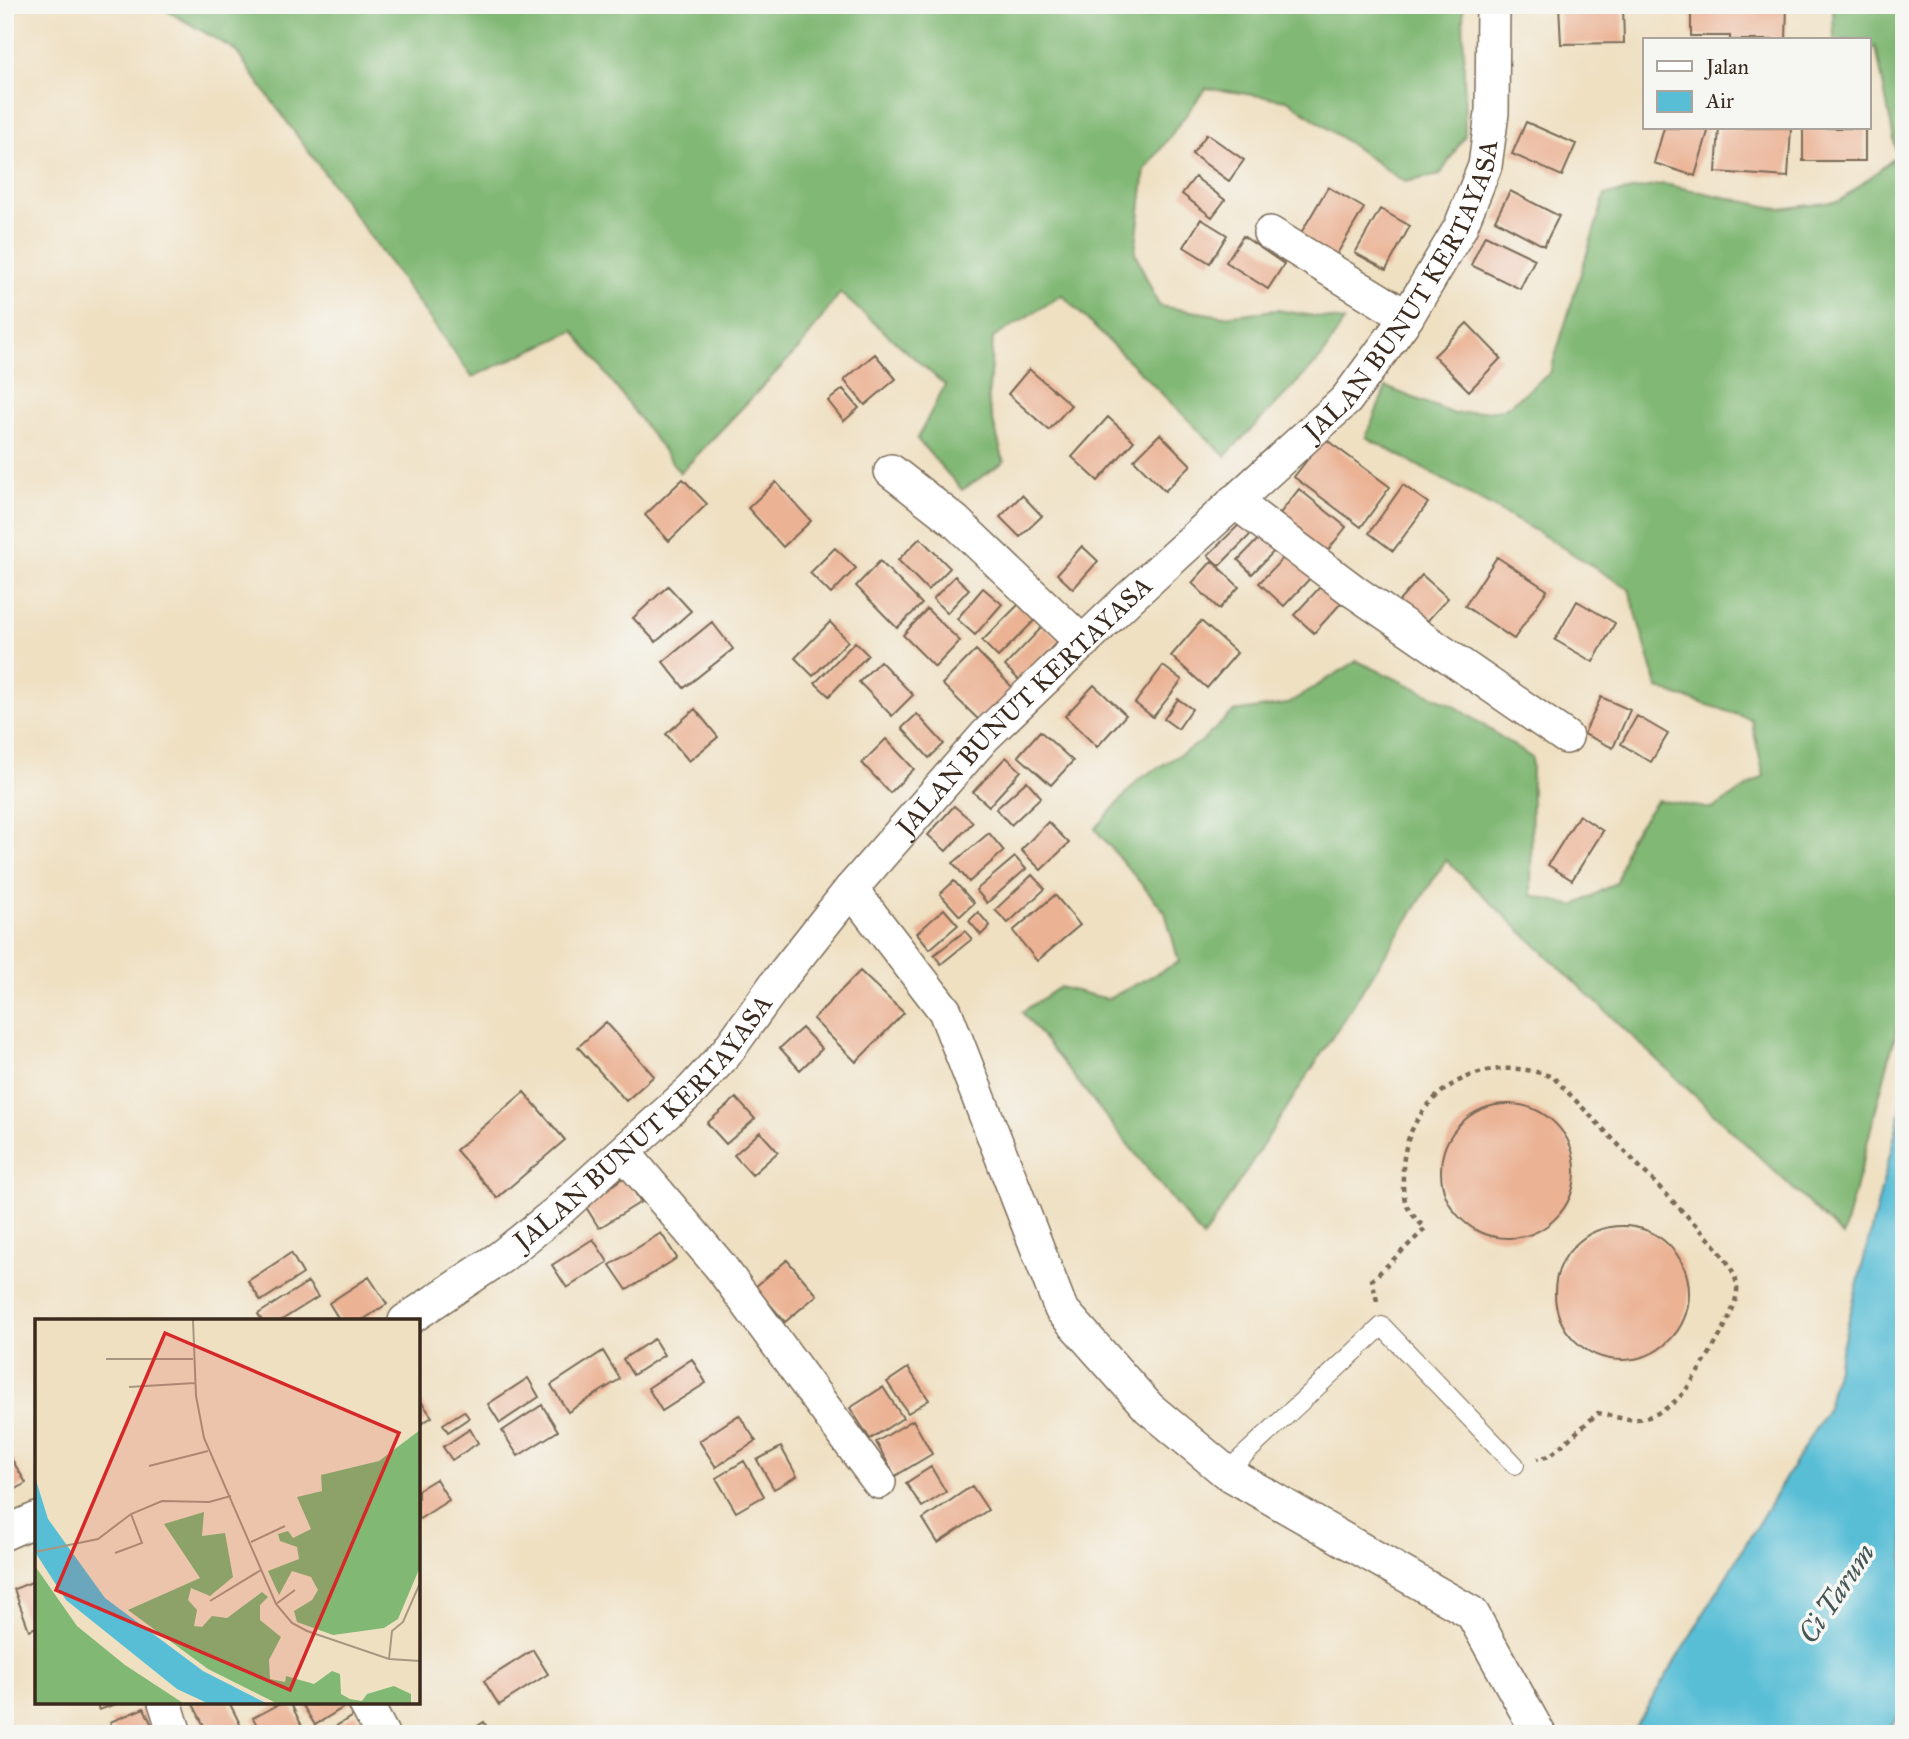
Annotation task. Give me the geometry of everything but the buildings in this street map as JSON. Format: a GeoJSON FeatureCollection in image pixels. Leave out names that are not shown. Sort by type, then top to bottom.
{"type":"FeatureCollection","features":[{"type":"Feature","properties":{"kind":"street","name":"JALAN BUNUT KERTAYASA"},"geometry":{"type":"LineString","coordinates":[[408,1319],[501,1257],[624,1153],[693,1089],[726,1053],[851,889],[985,736],[1234,501],[1346,400],[1407,317],[1460,228],[1485,166],[1492,113],[1493,5]]}},
{"type":"Feature","properties":{"kind":"street"},"geometry":{"type":"LineString","coordinates":[[1270,233],[1407,317]]}},
{"type":"Feature","properties":{"kind":"street"},"geometry":{"type":"LineString","coordinates":[[891,471],[955,521],[1083,643]]}},
{"type":"Feature","properties":{"kind":"street"},"geometry":{"type":"LineString","coordinates":[[1234,501],[1354,592],[1566,737]]}},
{"type":"Feature","properties":{"kind":"street"},"geometry":{"type":"LineString","coordinates":[[851,889],[945,1011],[1061,1309],[1149,1408],[1226,1472],[1472,1612],[1539,1734]]}},
{"type":"Feature","properties":{"kind":"street"},"geometry":{"type":"LineString","coordinates":[[624,1153],[720,1266],[879,1482]]}},
{"type":"Feature","properties":{"kind":"street"},"geometry":{"type":"LineString","coordinates":[[5,1533],[35,1520]]}},
{"type":"Feature","properties":{"kind":"street"},"geometry":{"type":"LineString","coordinates":[[166,1704],[175,1734]]}},
{"type":"Feature","properties":{"kind":"street"},"geometry":{"type":"LineString","coordinates":[[366,1704],[382,1734]]}},
{"type":"Feature","properties":{"kind":"lane"},"geometry":{"type":"LineString","coordinates":[[1226,1472],[1382,1326],[1515,1465]]}},
{"type":"Feature","properties":{"kind":"path"},"geometry":{"type":"LineString","coordinates":[[1382,1326],[1372,1280],[1425,1229],[1408,1208],[1403,1191],[1403,1158],[1413,1128],[1428,1102],[1452,1083],[1480,1071],[1508,1067],[1537,1070],[1554,1078],[1714,1244],[1730,1267],[1737,1286],[1733,1310],[1684,1392],[1669,1407],[1649,1417],[1631,1420],[1598,1413],[1549,1456],[1515,1465]]}},
{"type":"Feature","properties":{"kind":"green space"},"geometry":{"type":"Polygon","coordinates":[[[157,5],[1463,5],[1465,135],[1440,175],[1404,182],[1287,100],[1206,88],[1145,170],[1135,253],[1159,306],[1223,316],[1277,310],[1344,321],[1322,357],[1225,456],[1062,295],[993,338],[988,402],[1004,462],[962,490],[917,439],[945,385],[840,293],[802,345],[680,473],[574,331],[472,377],[235,50],[157,5]]]}},
{"type":"Feature","properties":{"kind":"green space"},"geometry":{"type":"Polygon","coordinates":[[[1833,5],[1904,5],[1904,1001],[1843,1236],[1446,860],[1203,1238],[1022,1012],[1060,987],[1108,999],[1179,962],[1165,912],[1095,829],[1139,779],[1201,742],[1233,712],[1287,704],[1357,661],[1455,706],[1532,758],[1531,895],[1574,906],[1617,882],[1629,839],[1657,800],[1712,809],[1764,776],[1751,719],[1658,689],[1629,589],[1536,531],[1366,437],[1386,387],[1454,414],[1504,409],[1550,373],[1605,195],[1664,184],[1780,209],[1840,201],[1897,156],[1876,47],[1870,49],[1870,38],[1834,38],[1833,5]]]}},
{"type":"Feature","properties":{"kind":"water","name":"Ci Tarum"},"geometry":{"type":"Polygon","coordinates":[[[1904,1098],[1904,1707],[1886,1734],[1631,1734],[1826,1411],[1904,1098]]]}}]}
